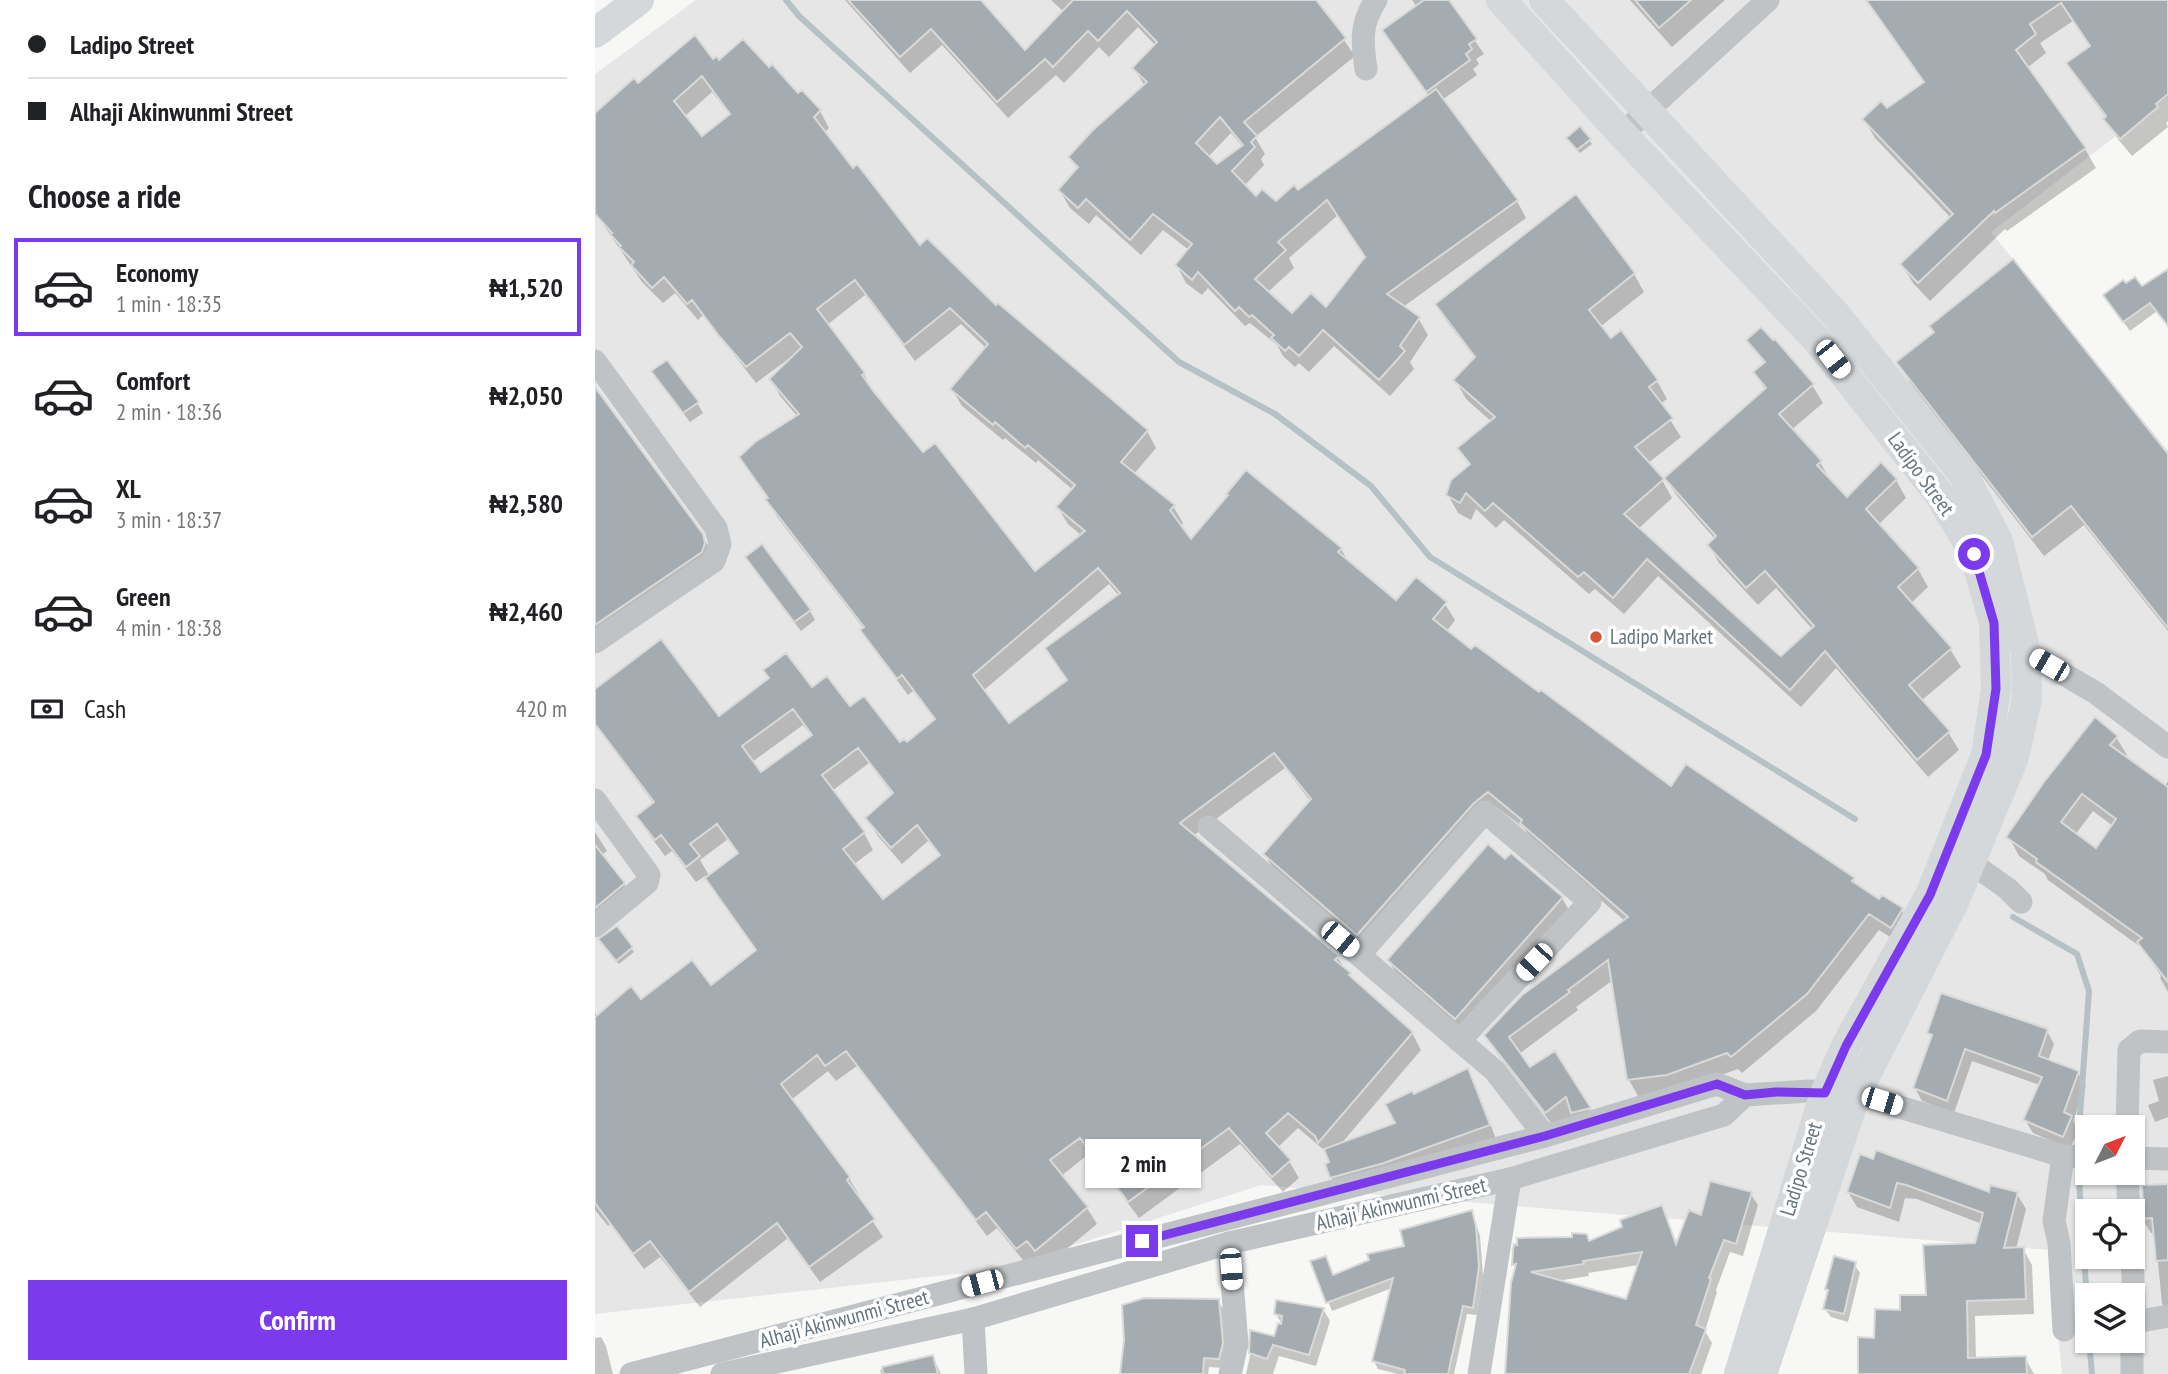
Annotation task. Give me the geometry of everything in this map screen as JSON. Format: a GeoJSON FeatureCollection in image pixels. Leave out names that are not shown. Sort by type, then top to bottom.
{"type":"FeatureCollection","features":[{"type":"Feature","properties":{"kind":"main road"},"geometry":{"type":"LineString","coordinates":[[595,33],[639,0]]}},
{"type":"Feature","properties":{"kind":"main road","name":"Ladipo Street"},"geometry":{"type":"LineString","coordinates":[[1501,0],[1622,134],[1817,340],[1939,494],[1974,554],[1994,623],[1996,689],[1986,755],[1930,895],[1846,1046],[1825,1093],[1739,1374]]}},
{"type":"Feature","properties":{"kind":"main road","name":"Ladipo Street"},"geometry":{"type":"LineString","coordinates":[[1544,0],[1837,316],[1963,474],[1998,541],[2025,652],[2027,699],[2014,757],[1954,902],[1856,1094],[1762,1374]]}},
{"type":"Feature","properties":{"kind":"street"},"geometry":{"type":"LineString","coordinates":[[1366,69],[1361,37],[1370,9],[1376,0]]}},
{"type":"Feature","properties":{"kind":"street"},"geometry":{"type":"LineString","coordinates":[[1622,134],[1768,0]]}},
{"type":"Feature","properties":{"kind":"street"},"geometry":{"type":"LineString","coordinates":[[595,361],[716,528],[720,544],[714,561],[595,642]]}},
{"type":"Feature","properties":{"kind":"street"},"geometry":{"type":"LineString","coordinates":[[2025,652],[2096,693],[2168,747]]}},
{"type":"Feature","properties":{"kind":"street"},"geometry":{"type":"LineString","coordinates":[[595,800],[649,875],[647,883],[595,926]]}},
{"type":"Feature","properties":{"kind":"street"},"geometry":{"type":"LineString","coordinates":[[1359,955],[1485,812],[1590,902],[1459,1041]]}},
{"type":"Feature","properties":{"kind":"street"},"geometry":{"type":"LineString","coordinates":[[1209,827],[1495,1072],[1545,1136]]}},
{"type":"Feature","properties":{"kind":"street"},"geometry":{"type":"LineString","coordinates":[[1970,862],[2008,889],[2021,902]]}},
{"type":"Feature","properties":{"kind":"street"},"geometry":{"type":"LineString","coordinates":[[2127,1115],[2129,1050],[2140,1041],[2168,1042]]}},
{"type":"Feature","properties":{"kind":"street","name":"Alhaji Akinwunmi Street"},"geometry":{"type":"LineString","coordinates":[[631,1374],[1545,1136],[1717,1084],[1745,1095],[1787,1092],[1856,1094],[2063,1156],[2075,1156]]}},
{"type":"Feature","properties":{"kind":"street","name":"Alhaji Akinwunmi Street"},"geometry":{"type":"LineString","coordinates":[[722,1374],[973,1319],[1229,1243],[1510,1179],[1724,1115],[1745,1095]]}},
{"type":"Feature","properties":{"kind":"street"},"geometry":{"type":"LineString","coordinates":[[2063,1156],[2054,1221],[2059,1243],[2064,1330]]}},
{"type":"Feature","properties":{"kind":"street"},"geometry":{"type":"LineString","coordinates":[[2145,1158],[2168,1159]]}},
{"type":"Feature","properties":{"kind":"street"},"geometry":{"type":"LineString","coordinates":[[1479,1374],[1510,1179]]}},
{"type":"Feature","properties":{"kind":"street"},"geometry":{"type":"LineString","coordinates":[[1229,1243],[1237,1344],[1230,1374]]}},
{"type":"Feature","properties":{"kind":"street"},"geometry":{"type":"LineString","coordinates":[[2145,1327],[2168,1316]]}},
{"type":"Feature","properties":{"kind":"street"},"geometry":{"type":"LineString","coordinates":[[973,1319],[976,1374]]}},
{"type":"Feature","properties":{"kind":"street"},"geometry":{"type":"LineString","coordinates":[[2132,1353],[2132,1374]]}},
{"type":"Feature","properties":{"kind":"shaded area","name":"Ladipo Market"},"geometry":{"type":"Polygon","coordinates":[[[696,0],[2168,0],[2168,96],[1991,232],[2168,451],[2168,1374],[2062,1374],[2050,1250],[1261,1185],[1000,1269],[595,1314],[595,74],[696,0]]]}},
{"type":"Feature","properties":{"kind":"building"},"geometry":{"type":"Polygon","coordinates":[[[848,0],[981,0],[1025,50],[1073,0],[1316,0],[1346,38],[1244,122],[1257,136],[1251,142],[1255,147],[1232,171],[1256,196],[1262,189],[1276,201],[1294,185],[1298,190],[1436,89],[1518,200],[1387,294],[1420,317],[1400,346],[1405,351],[1379,380],[1323,330],[1299,356],[1289,347],[1285,351],[1271,338],[1274,335],[1252,315],[1249,317],[1239,307],[1235,311],[1198,272],[1192,280],[1175,265],[1192,244],[1153,214],[1130,240],[1086,199],[1078,208],[1058,190],[1078,167],[1068,157],[1093,130],[1147,82],[1132,68],[1157,42],[1127,11],[1098,41],[1088,31],[1053,67],[1045,59],[997,102],[931,29],[900,57],[848,0]],[[1220,117],[1196,143],[1217,164],[1243,145],[1220,117]],[[1327,200],[1278,242],[1286,250],[1255,279],[1292,313],[1311,293],[1326,307],[1365,257],[1327,200]]]}},
{"type":"Feature","properties":{"kind":"building"},"geometry":{"type":"Polygon","coordinates":[[[1424,0],[1449,0],[1477,39],[1469,44],[1472,49],[1466,54],[1470,60],[1426,92],[1382,30],[1424,0]]]}},
{"type":"Feature","properties":{"kind":"building"},"geometry":{"type":"Polygon","coordinates":[[[1635,0],[1691,0],[1659,28],[1635,0]]]}},
{"type":"Feature","properties":{"kind":"building"},"geometry":{"type":"Polygon","coordinates":[[[1866,0],[2168,0],[2168,94],[2156,104],[2158,107],[2120,139],[2103,119],[2106,116],[2066,63],[2090,46],[2061,3],[2030,24],[2036,34],[2016,50],[2086,148],[1995,213],[1994,211],[1918,283],[1900,264],[1953,214],[1862,119],[1881,101],[1887,108],[1924,82],[1866,0]]]}},
{"type":"Feature","properties":{"kind":"building"},"geometry":{"type":"Polygon","coordinates":[[[695,35],[713,59],[717,56],[719,60],[743,39],[769,67],[772,64],[798,93],[802,90],[821,110],[814,117],[853,168],[857,164],[920,245],[927,238],[996,305],[998,303],[1148,430],[1121,462],[1175,505],[1170,510],[1191,539],[1246,470],[1342,548],[1338,552],[1396,600],[1416,577],[1447,602],[1433,619],[1471,649],[1475,645],[1539,692],[1541,690],[1671,786],[1686,764],[1855,878],[1852,881],[1879,899],[1882,895],[1903,908],[1891,928],[1869,914],[1807,994],[1731,1057],[1727,1053],[1667,1075],[1627,1080],[1608,960],[1509,1037],[1530,1067],[1555,1051],[1591,1108],[1571,1113],[1566,1097],[1545,1113],[1484,1035],[1522,995],[1628,917],[1488,792],[1474,803],[1357,935],[1263,854],[1311,799],[1274,753],[1180,823],[1339,956],[1335,960],[1351,973],[1349,975],[1413,1032],[1318,1143],[1315,1136],[1288,1113],[1266,1133],[1291,1160],[1272,1177],[1229,1128],[1128,1202],[1080,1138],[1050,1160],[1088,1207],[1035,1251],[1027,1241],[1016,1249],[986,1212],[976,1220],[846,1051],[825,1066],[817,1055],[781,1084],[850,1177],[847,1180],[875,1219],[809,1267],[777,1223],[689,1292],[650,1241],[633,1254],[595,1203],[595,1017],[631,986],[641,999],[692,960],[711,985],[756,950],[705,878],[738,853],[717,824],[690,844],[700,856],[686,867],[661,835],[655,840],[636,816],[654,802],[595,724],[595,689],[661,639],[719,716],[769,678],[763,670],[786,653],[812,687],[827,676],[850,706],[864,696],[900,742],[904,739],[907,742],[935,719],[902,675],[897,679],[860,630],[864,627],[765,499],[768,498],[739,457],[755,442],[799,414],[769,379],[802,347],[790,333],[746,367],[692,300],[687,304],[664,277],[652,288],[631,265],[634,262],[619,247],[621,246],[610,234],[612,233],[595,214],[595,113],[634,78],[638,83],[695,35]],[[702,76],[674,101],[702,136],[730,114],[702,76]],[[855,280],[817,309],[865,373],[862,375],[874,392],[923,452],[935,443],[1035,571],[1085,531],[1056,507],[1075,485],[1028,445],[1025,448],[950,389],[988,344],[950,308],[904,345],[855,280]],[[1098,568],[973,675],[1009,723],[1067,680],[1045,648],[1120,593],[1098,568]],[[793,709],[742,746],[761,772],[812,735],[793,709]],[[858,748],[822,775],[865,832],[843,849],[883,899],[940,855],[917,825],[891,848],[865,818],[893,793],[858,748]]]}},
{"type":"Feature","properties":{"kind":"building"},"geometry":{"type":"Polygon","coordinates":[[[1580,126],[1591,139],[1577,150],[1566,138],[1580,126]]]}},
{"type":"Feature","properties":{"kind":"building"},"geometry":{"type":"Polygon","coordinates":[[[1576,194],[1635,273],[1589,310],[1611,338],[1621,330],[1658,380],[1649,387],[1673,418],[1635,447],[1664,479],[1624,514],[1778,654],[1781,656],[1814,626],[1765,571],[1746,588],[1707,545],[1716,536],[1664,478],[1766,388],[1753,372],[1765,362],[1746,340],[1761,327],[1814,384],[1779,414],[1822,461],[1817,465],[1847,497],[1881,462],[1897,479],[1866,509],[1919,568],[1898,587],[1952,648],[1909,685],[1950,731],[1917,760],[1825,651],[1790,690],[1647,559],[1613,598],[1584,572],[1578,577],[1493,503],[1485,511],[1466,493],[1460,503],[1446,495],[1451,480],[1470,464],[1457,448],[1495,417],[1453,380],[1475,357],[1435,304],[1576,194]]]}},
{"type":"Feature","properties":{"kind":"building"},"geometry":{"type":"Polygon","coordinates":[[[2013,259],[2168,454],[2168,628],[2071,506],[2032,537],[1896,362],[1934,332],[1929,326],[2013,259]]]}},
{"type":"Feature","properties":{"kind":"building"},"geometry":{"type":"Polygon","coordinates":[[[2168,269],[2168,326],[2150,303],[2123,322],[2103,295],[2123,280],[2126,283],[2135,277],[2142,286],[2168,269]]]}},
{"type":"Feature","properties":{"kind":"building"},"geometry":{"type":"Polygon","coordinates":[[[667,360],[699,402],[683,413],[651,371],[667,360]]]}},
{"type":"Feature","properties":{"kind":"building"},"geometry":{"type":"Polygon","coordinates":[[[595,387],[703,534],[705,543],[702,552],[595,625],[595,387]]]}},
{"type":"Feature","properties":{"kind":"building"},"geometry":{"type":"Polygon","coordinates":[[[762,544],[811,610],[794,622],[745,557],[762,544]]]}},
{"type":"Feature","properties":{"kind":"building"},"geometry":{"type":"Polygon","coordinates":[[[2095,717],[2118,736],[2110,745],[2168,787],[2168,982],[2137,942],[2142,938],[2036,862],[2037,859],[2006,837],[2044,782],[2095,717]],[[2082,794],[2061,822],[2096,848],[2116,819],[2082,794]]]}},
{"type":"Feature","properties":{"kind":"building"},"geometry":{"type":"Polygon","coordinates":[[[1488,844],[1505,859],[1511,853],[1563,897],[1455,1019],[1387,960],[1488,844]]]}},
{"type":"Feature","properties":{"kind":"building"},"geometry":{"type":"Polygon","coordinates":[[[595,845],[625,883],[595,908],[595,845]]]}},
{"type":"Feature","properties":{"kind":"building"},"geometry":{"type":"Polygon","coordinates":[[[617,926],[633,947],[616,961],[598,939],[617,926]]]}},
{"type":"Feature","properties":{"kind":"building"},"geometry":{"type":"Polygon","coordinates":[[[1941,993],[2048,1029],[2039,1056],[2079,1071],[2064,1112],[2072,1116],[2063,1137],[2023,1120],[2042,1077],[1965,1049],[1947,1101],[1913,1088],[1932,1035],[1927,1033],[1941,993]]]}},
{"type":"Feature","properties":{"kind":"building"},"geometry":{"type":"Polygon","coordinates":[[[1468,1068],[1490,1125],[1384,1163],[1330,1178],[1325,1164],[1329,1162],[1324,1149],[1395,1123],[1385,1104],[1412,1091],[1414,1094],[1468,1068]]]}},
{"type":"Feature","properties":{"kind":"building"},"geometry":{"type":"Polygon","coordinates":[[[1876,1150],[1989,1192],[1990,1185],[2018,1192],[2004,1248],[2024,1247],[2026,1299],[1967,1301],[1968,1358],[2026,1356],[2027,1374],[1858,1374],[1858,1337],[1874,1338],[1875,1309],[1900,1310],[1900,1295],[1926,1295],[1923,1245],[1975,1243],[1983,1213],[1897,1183],[1890,1208],[1847,1192],[1860,1154],[1873,1159],[1876,1150]]]}},
{"type":"Feature","properties":{"kind":"building"},"geometry":{"type":"Polygon","coordinates":[[[1710,1181],[1752,1192],[1736,1244],[1724,1240],[1709,1278],[1711,1279],[1696,1325],[1706,1329],[1689,1374],[1505,1374],[1511,1283],[1516,1264],[1512,1265],[1513,1250],[1514,1244],[1517,1245],[1517,1238],[1572,1237],[1572,1233],[1587,1234],[1589,1241],[1622,1227],[1620,1220],[1662,1205],[1676,1244],[1689,1210],[1701,1215],[1710,1181]],[[1642,1252],[1531,1272],[1626,1299],[1642,1252]]]}},
{"type":"Feature","properties":{"kind":"building"},"geometry":{"type":"Polygon","coordinates":[[[2168,1184],[2168,1260],[2156,1261],[2152,1218],[2145,1219],[2142,1185],[2168,1184]]]}},
{"type":"Feature","properties":{"kind":"building"},"geometry":{"type":"Polygon","coordinates":[[[1472,1210],[1479,1267],[1473,1308],[1463,1306],[1448,1374],[1404,1374],[1405,1370],[1372,1361],[1393,1278],[1326,1303],[1310,1261],[1326,1256],[1333,1275],[1369,1260],[1367,1254],[1404,1246],[1400,1230],[1472,1210]]]}},
{"type":"Feature","properties":{"kind":"building"},"geometry":{"type":"Polygon","coordinates":[[[1834,1256],[1856,1262],[1844,1314],[1823,1309],[1828,1290],[1825,1289],[1834,1256]]]}},
{"type":"Feature","properties":{"kind":"building"},"geometry":{"type":"Polygon","coordinates":[[[1144,1298],[1219,1299],[1223,1343],[1219,1359],[1204,1358],[1203,1374],[1120,1374],[1124,1340],[1122,1305],[1144,1298]]]}},
{"type":"Feature","properties":{"kind":"building"},"geometry":{"type":"Polygon","coordinates":[[[1276,1300],[1324,1308],[1309,1355],[1273,1345],[1267,1359],[1249,1353],[1250,1330],[1274,1336],[1278,1323],[1281,1324],[1282,1316],[1274,1314],[1276,1300]]]}},
{"type":"Feature","properties":{"kind":"building"},"geometry":{"type":"Polygon","coordinates":[[[933,1355],[938,1374],[883,1374],[882,1367],[933,1355]]]}},
{"type":"Feature","properties":{"kind":"waterway"},"geometry":{"type":"LineString","coordinates":[[786,0],[799,16],[1179,362],[1275,414],[1371,486],[1430,557],[1855,819]]}},
{"type":"Feature","properties":{"kind":"waterway"},"geometry":{"type":"LineString","coordinates":[[2013,917],[2077,954],[2089,991],[2080,1115]]}},
{"type":"Feature","properties":{"kind":"waterway"},"geometry":{"type":"LineString","coordinates":[[2079,1185],[2086,1283]]}},
{"type":"Feature","properties":{"kind":"waterway"},"geometry":{"type":"LineString","coordinates":[[2090,1353],[2092,1374]]}},
{"type":"Feature","properties":{"kind":"place","name":"Ladipo Market"},"geometry":{"type":"Point","coordinates":[1596,637]}},
{"type":"Feature","properties":{"kind":"route"},"geometry":{"type":"LineString","coordinates":[[1142,1241],[1545,1136],[1717,1084],[1745,1095],[1809,1091],[1825,1093],[1846,1046],[1930,895],[1986,755],[1996,689],[1994,623],[1974,554]]}}]}
